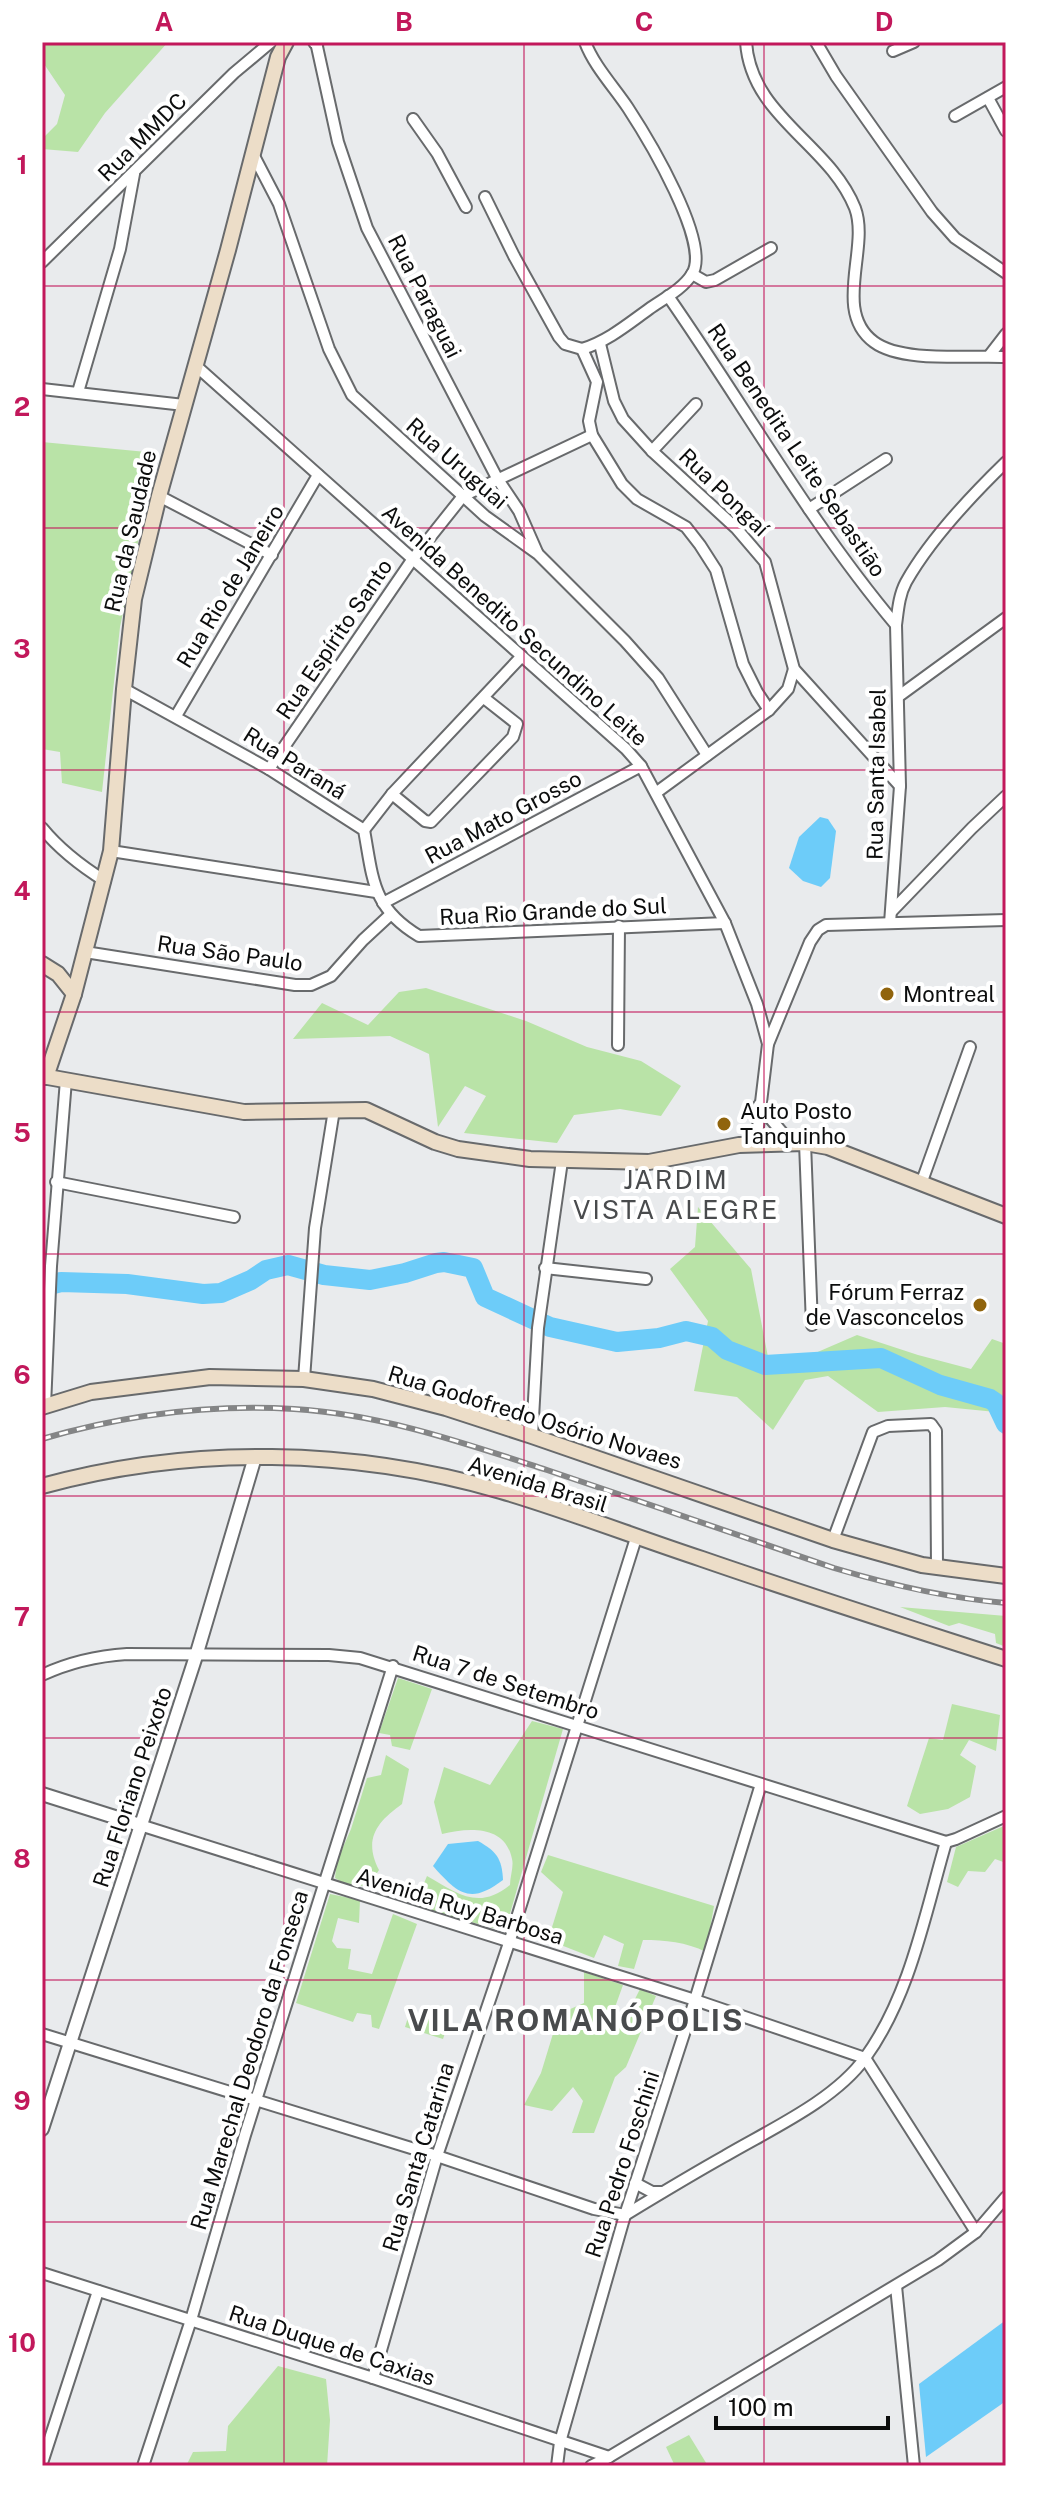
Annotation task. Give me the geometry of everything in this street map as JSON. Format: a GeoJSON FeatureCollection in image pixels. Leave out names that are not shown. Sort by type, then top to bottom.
{"type":"FeatureCollection","features":[{"type":"Feature","properties":{"kind":"main road","name":"Rua da Saudade"},"geometry":{"type":"LineString","coordinates":[[44,1076],[47,1057],[74,994],[111,851],[134,599],[159,496],[253,154],[279,43]]}},
{"type":"Feature","properties":{"kind":"main road"},"geometry":{"type":"LineString","coordinates":[[42,964],[58,974],[74,994]]}},
{"type":"Feature","properties":{"kind":"main road"},"geometry":{"type":"LineString","coordinates":[[58,974],[80,970]]}},
{"type":"Feature","properties":{"kind":"main road"},"geometry":{"type":"LineString","coordinates":[[44,1076],[244,1112],[361,1109],[373,1111],[435,1142],[458,1149],[562,1161],[649,1162],[756,1144],[798,1143],[828,1147],[1006,1216]]}},
{"type":"Feature","properties":{"kind":"main road","name":"Rua Godofredo Osório Novaes"},"geometry":{"type":"LineString","coordinates":[[43,1406],[91,1392],[210,1377],[304,1379],[373,1389],[446,1408],[532,1436],[833,1540],[937,1567],[1006,1576]]}},
{"type":"Feature","properties":{"kind":"main road","name":"Avenida Brasil"},"geometry":{"type":"LineString","coordinates":[[42,1486],[149,1463],[208,1458],[255,1457],[400,1469],[501,1491],[1006,1659]]}},
{"type":"Feature","properties":{"kind":"street","name":"Rua Paraguai"},"geometry":{"type":"LineString","coordinates":[[316,42],[338,142],[367,228],[497,478],[519,511],[538,554]]}},
{"type":"Feature","properties":{"kind":"street"},"geometry":{"type":"LineString","coordinates":[[485,197],[514,256],[565,344],[582,349],[600,344],[668,296],[692,274],[697,260],[695,242],[673,189],[646,136],[585,42]]}},
{"type":"Feature","properties":{"kind":"street"},"geometry":{"type":"LineString","coordinates":[[746,42],[747,61],[760,92],[843,185],[856,211],[854,309],[862,329],[871,340],[900,354],[1006,357]]}},
{"type":"Feature","properties":{"kind":"street"},"geometry":{"type":"LineString","coordinates":[[816,42],[843,86],[932,212],[955,238],[1006,273]]}},
{"type":"Feature","properties":{"kind":"street"},"geometry":{"type":"LineString","coordinates":[[893,51],[914,42]]}},
{"type":"Feature","properties":{"kind":"street","name":"Rua MMDC"},"geometry":{"type":"LineString","coordinates":[[42,262],[253,54],[279,43]]}},
{"type":"Feature","properties":{"kind":"street"},"geometry":{"type":"LineString","coordinates":[[955,116],[1006,87]]}},
{"type":"Feature","properties":{"kind":"street"},"geometry":{"type":"LineString","coordinates":[[988,98],[1006,131]]}},
{"type":"Feature","properties":{"kind":"street"},"geometry":{"type":"LineString","coordinates":[[413,119],[433,146],[466,207]]}},
{"type":"Feature","properties":{"kind":"street","name":"Rua Uruguai"},"geometry":{"type":"LineString","coordinates":[[253,154],[279,204],[329,349],[352,395],[463,496],[509,535],[538,554],[658,678],[707,755]]}},
{"type":"Feature","properties":{"kind":"street"},"geometry":{"type":"LineString","coordinates":[[78,392],[120,249],[134,174]]}},
{"type":"Feature","properties":{"kind":"street"},"geometry":{"type":"LineString","coordinates":[[692,274],[706,282],[715,280],[771,248]]}},
{"type":"Feature","properties":{"kind":"street","name":"Rua Benedita Leite Sebastião"},"geometry":{"type":"LineString","coordinates":[[668,296],[809,509],[870,595],[896,625]]}},
{"type":"Feature","properties":{"kind":"street"},"geometry":{"type":"LineString","coordinates":[[989,356],[1006,334]]}},
{"type":"Feature","properties":{"kind":"street","name":"Rua Pongaí"},"geometry":{"type":"LineString","coordinates":[[600,344],[614,401],[623,419],[652,451],[736,528],[765,562],[794,669],[900,786]]}},
{"type":"Feature","properties":{"kind":"street"},"geometry":{"type":"LineString","coordinates":[[582,349],[597,382],[589,421],[592,435],[622,484],[637,499],[686,527],[700,545],[716,570],[743,664],[769,710]]}},
{"type":"Feature","properties":{"kind":"street","name":"Avenida Benedito Secundino Leite"},"geometry":{"type":"LineString","coordinates":[[195,365],[626,749],[641,766],[725,923],[757,1004],[768,1044],[756,1144]]}},
{"type":"Feature","properties":{"kind":"street"},"geometry":{"type":"LineString","coordinates":[[42,389],[184,405]]}},
{"type":"Feature","properties":{"kind":"street"},"geometry":{"type":"LineString","coordinates":[[652,451],[696,404]]}},
{"type":"Feature","properties":{"kind":"street"},"geometry":{"type":"LineString","coordinates":[[463,496],[592,435]]}},
{"type":"Feature","properties":{"kind":"street"},"geometry":{"type":"LineString","coordinates":[[809,509],[886,459]]}},
{"type":"Feature","properties":{"kind":"street","name":"Rua Santa Isabel"},"geometry":{"type":"LineString","coordinates":[[890,918],[900,786],[898,605],[905,584],[920,561],[974,493],[1006,462]]}},
{"type":"Feature","properties":{"kind":"street","name":"Rua Rio de Janeiro"},"geometry":{"type":"LineString","coordinates":[[176,716],[318,475]]}},
{"type":"Feature","properties":{"kind":"street"},"geometry":{"type":"LineString","coordinates":[[159,496],[272,555]]}},
{"type":"Feature","properties":{"kind":"street","name":"Rua Espírito Santo"},"geometry":{"type":"LineString","coordinates":[[269,769],[412,560],[463,496]]}},
{"type":"Feature","properties":{"kind":"street"},"geometry":{"type":"LineString","coordinates":[[899,696],[1006,618]]}},
{"type":"Feature","properties":{"kind":"street"},"geometry":{"type":"LineString","coordinates":[[390,915],[376,892],[364,830],[392,794],[521,657]]}},
{"type":"Feature","properties":{"kind":"street"},"geometry":{"type":"LineString","coordinates":[[657,792],[769,710],[788,689],[794,669]]}},
{"type":"Feature","properties":{"kind":"street","name":"Rua Paraná"},"geometry":{"type":"LineString","coordinates":[[124,689],[269,769],[364,830]]}},
{"type":"Feature","properties":{"kind":"street"},"geometry":{"type":"LineString","coordinates":[[392,794],[425,821],[431,822],[513,737],[517,724],[484,698]]}},
{"type":"Feature","properties":{"kind":"street","name":"Rua Mato Grosso"},"geometry":{"type":"LineString","coordinates":[[383,903],[641,766]]}},
{"type":"Feature","properties":{"kind":"street"},"geometry":{"type":"LineString","coordinates":[[890,918],[972,828],[1006,796]]}},
{"type":"Feature","properties":{"kind":"street"},"geometry":{"type":"LineString","coordinates":[[42,828],[78,864],[105,881]]}},
{"type":"Feature","properties":{"kind":"street"},"geometry":{"type":"LineString","coordinates":[[111,851],[376,892]]}},
{"type":"Feature","properties":{"kind":"street","name":"Rua Rio Grande do Sul"},"geometry":{"type":"LineString","coordinates":[[390,915],[419,936],[436,937],[725,923]]}},
{"type":"Feature","properties":{"kind":"street","name":"Rua São Paulo"},"geometry":{"type":"LineString","coordinates":[[85,952],[311,985],[331,976],[390,915]]}},
{"type":"Feature","properties":{"kind":"street"},"geometry":{"type":"LineString","coordinates":[[768,1044],[798,968],[818,930],[826,925],[890,918],[1006,920]]}},
{"type":"Feature","properties":{"kind":"street"},"geometry":{"type":"LineString","coordinates":[[618,1045],[619,926]]}},
{"type":"Feature","properties":{"kind":"street"},"geometry":{"type":"LineString","coordinates":[[921,1184],[970,1047]]}},
{"type":"Feature","properties":{"kind":"street"},"geometry":{"type":"LineString","coordinates":[[43,1406],[56,1182],[66,1080]]}},
{"type":"Feature","properties":{"kind":"street"},"geometry":{"type":"LineString","coordinates":[[759,1105],[798,1143],[812,1325]]}},
{"type":"Feature","properties":{"kind":"street"},"geometry":{"type":"LineString","coordinates":[[304,1379],[312,1264],[334,1110]]}},
{"type":"Feature","properties":{"kind":"street"},"geometry":{"type":"LineString","coordinates":[[532,1436],[538,1328],[562,1161]]}},
{"type":"Feature","properties":{"kind":"street"},"geometry":{"type":"LineString","coordinates":[[56,1182],[234,1217]]}},
{"type":"Feature","properties":{"kind":"street"},"geometry":{"type":"LineString","coordinates":[[545,1268],[646,1279]]}},
{"type":"Feature","properties":{"kind":"street"},"geometry":{"type":"LineString","coordinates":[[833,1540],[873,1432],[888,1426],[926,1423],[936,1428],[937,1567]]}},
{"type":"Feature","properties":{"kind":"street","name":"Rua Floriano Peixoto"},"geometry":{"type":"LineString","coordinates":[[42,2129],[196,1656],[255,1457]]}},
{"type":"Feature","properties":{"kind":"street","name":"Rua Santa Catarina"},"geometry":{"type":"LineString","coordinates":[[373,2378],[437,2156],[509,1943],[636,1538]]}},
{"type":"Feature","properties":{"kind":"street","name":"Rua 7 de Setembro"},"geometry":{"type":"LineString","coordinates":[[42,1675],[94,1656],[127,1654],[329,1655],[360,1658],[946,1842]]}},
{"type":"Feature","properties":{"kind":"street","name":"Rua Marechal Deodoro da Fonseca"},"geometry":{"type":"LineString","coordinates":[[143,2466],[393,1666]]}},
{"type":"Feature","properties":{"kind":"street","name":"Rua Pedro Foschini"},"geometry":{"type":"LineString","coordinates":[[557,2466],[560,2442],[625,2215],[761,1784]]}},
{"type":"Feature","properties":{"kind":"street","name":"Avenida Ruy Barbosa"},"geometry":{"type":"LineString","coordinates":[[42,1794],[695,2000],[865,2058]]}},
{"type":"Feature","properties":{"kind":"street"},"geometry":{"type":"LineString","coordinates":[[42,2034],[437,2156],[594,2209],[625,2215],[802,2110],[843,2082],[865,2058],[891,2014],[906,1976],[946,1842],[1006,1816]]}},
{"type":"Feature","properties":{"kind":"street"},"geometry":{"type":"LineString","coordinates":[[865,2058],[976,2232]]}},
{"type":"Feature","properties":{"kind":"street"},"geometry":{"type":"LineString","coordinates":[[635,2183],[652,2192],[663,2192]]}},
{"type":"Feature","properties":{"kind":"street"},"geometry":{"type":"LineString","coordinates":[[591,2466],[938,2260],[976,2232],[1006,2197]]}},
{"type":"Feature","properties":{"kind":"street","name":"Rua Duque de Caxias"},"geometry":{"type":"LineString","coordinates":[[42,2273],[609,2457]]}},
{"type":"Feature","properties":{"kind":"street"},"geometry":{"type":"LineString","coordinates":[[896,2286],[914,2466]]}},
{"type":"Feature","properties":{"kind":"street"},"geometry":{"type":"LineString","coordinates":[[42,2463],[98,2291]]}},
{"type":"Feature","properties":{"kind":"green space"},"geometry":{"type":"Polygon","coordinates":[[[42,42],[168,42],[105,113],[78,152],[42,149],[42,139],[57,124],[65,95],[42,61],[42,42]]]}},
{"type":"Feature","properties":{"kind":"green space"},"geometry":{"type":"Polygon","coordinates":[[[42,442],[157,453],[120,627],[102,792],[62,783],[60,752],[42,749],[42,442]]]}},
{"type":"Feature","properties":{"kind":"green space"},"geometry":{"type":"Polygon","coordinates":[[[426,988],[526,1021],[587,1047],[641,1061],[681,1086],[661,1116],[620,1109],[574,1115],[557,1143],[464,1133],[486,1096],[465,1086],[438,1127],[429,1054],[390,1036],[293,1039],[322,1003],[368,1025],[399,992],[426,988]]]}},
{"type":"Feature","properties":{"kind":"green space"},"geometry":{"type":"Polygon","coordinates":[[[698,1207],[751,1269],[768,1357],[813,1354],[857,1335],[971,1369],[992,1339],[1006,1344],[1006,1413],[945,1407],[878,1412],[828,1376],[805,1380],[773,1430],[737,1397],[694,1391],[708,1321],[670,1269],[695,1247],[698,1207]]]}},
{"type":"Feature","properties":{"kind":"green space"},"geometry":{"type":"Polygon","coordinates":[[[900,1607],[1006,1616],[1006,1647],[996,1643],[995,1634],[959,1623],[949,1626],[900,1607]]]}},
{"type":"Feature","properties":{"kind":"green space"},"geometry":{"type":"Polygon","coordinates":[[[398,1678],[432,1689],[410,1750],[392,1746],[390,1735],[379,1733],[398,1678]]]}},
{"type":"Feature","properties":{"kind":"green space"},"geometry":{"type":"Polygon","coordinates":[[[952,1704],[1000,1715],[996,1751],[969,1740],[960,1755],[976,1766],[970,1797],[948,1809],[920,1814],[907,1806],[929,1738],[943,1740],[952,1704]]]}},
{"type":"Feature","properties":{"kind":"green space"},"geometry":{"type":"Polygon","coordinates":[[[532,1721],[563,1729],[505,1931],[414,1907],[427,1876],[468,1897],[488,1897],[510,1885],[512,1859],[502,1839],[473,1830],[442,1834],[434,1802],[444,1767],[490,1785],[532,1721]]]}},
{"type":"Feature","properties":{"kind":"green space"},"geometry":{"type":"Polygon","coordinates":[[[386,1755],[409,1769],[402,1804],[375,1832],[372,1849],[379,1870],[369,1885],[350,1887],[335,1878],[337,1861],[367,1778],[381,1775],[386,1755]]]}},
{"type":"Feature","properties":{"kind":"green space"},"geometry":{"type":"Polygon","coordinates":[[[1006,1825],[1006,1863],[995,1859],[985,1872],[968,1871],[958,1887],[947,1882],[956,1847],[1006,1825]]]}},
{"type":"Feature","properties":{"kind":"green space"},"geometry":{"type":"Polygon","coordinates":[[[548,1855],[714,1906],[706,1952],[675,1942],[643,1940],[634,1969],[618,1966],[624,1944],[604,1935],[594,1958],[548,1940],[563,1892],[541,1872],[548,1855]]]}},
{"type":"Feature","properties":{"kind":"green space"},"geometry":{"type":"Polygon","coordinates":[[[330,1894],[360,1900],[359,1923],[338,1918],[332,1941],[337,1948],[351,1949],[348,1969],[372,1974],[393,1914],[417,1924],[379,2029],[372,2027],[371,2015],[357,2013],[353,2022],[296,2003],[330,1894]]]}},
{"type":"Feature","properties":{"kind":"green space"},"geometry":{"type":"Polygon","coordinates":[[[584,1972],[623,1985],[614,2010],[625,2019],[640,1989],[656,1996],[626,2067],[615,2077],[594,2133],[572,2133],[583,2101],[573,2087],[552,2111],[524,2105],[541,2073],[559,2014],[584,2003],[584,1972]]]}},
{"type":"Feature","properties":{"kind":"green space"},"geometry":{"type":"Polygon","coordinates":[[[410,2011],[448,2024],[443,2039],[405,2027],[410,2011]]]}},
{"type":"Feature","properties":{"kind":"green space"},"geometry":{"type":"Polygon","coordinates":[[[278,2366],[326,2379],[330,2420],[327,2466],[186,2466],[193,2452],[226,2451],[228,2426],[278,2366]]]}},
{"type":"Feature","properties":{"kind":"green space"},"geometry":{"type":"Polygon","coordinates":[[[689,2435],[708,2466],[675,2466],[666,2447],[689,2435]]]}},
{"type":"Feature","properties":{"kind":"water"},"geometry":{"type":"Polygon","coordinates":[[[820,817],[828,819],[836,831],[830,878],[821,887],[803,881],[789,868],[799,837],[820,817]]]}},
{"type":"Feature","properties":{"kind":"water"},"geometry":{"type":"Polygon","coordinates":[[[478,1841],[497,1856],[503,1880],[482,1892],[465,1893],[450,1884],[433,1866],[448,1844],[478,1841]]]}},
{"type":"Feature","properties":{"kind":"water"},"geometry":{"type":"Polygon","coordinates":[[[1006,2320],[1006,2401],[926,2457],[919,2384],[1006,2320]]]}},
{"type":"Feature","properties":{"kind":"waterway"},"geometry":{"type":"LineString","coordinates":[[42,1287],[61,1282],[127,1284],[203,1294],[221,1293],[266,1270],[288,1265],[324,1275],[370,1280],[444,1262],[473,1268],[485,1297],[550,1327],[617,1342],[659,1338],[686,1331],[712,1337],[727,1350],[765,1365],[881,1358],[940,1385],[990,1399],[996,1403],[1006,1424]]}},
{"type":"Feature","properties":{"kind":"railway"},"geometry":{"type":"LineString","coordinates":[[42,1439],[104,1423],[199,1410],[294,1409],[359,1417],[422,1431],[485,1450],[834,1568],[940,1594],[1006,1603]]}},
{"type":"Feature","properties":{"kind":"place","name":"Montreal"},"geometry":{"type":"Point","coordinates":[887,994]}},
{"type":"Feature","properties":{"kind":"place","name":"Auto Posto Tanquinho"},"geometry":{"type":"Point","coordinates":[724,1124]}},
{"type":"Feature","properties":{"kind":"place","name":"Fórum Ferraz de Vasconcelos"},"geometry":{"type":"Point","coordinates":[980,1305]}},
{"type":"Feature","properties":{"kind":"district","name":"JARDIM VISTA ALEGRE"},"geometry":{"type":"Point","coordinates":[676,1195]}},
{"type":"Feature","properties":{"kind":"district","name":"VILA ROMANÓPOLIS"},"geometry":{"type":"Point","coordinates":[576,2021]}}]}
